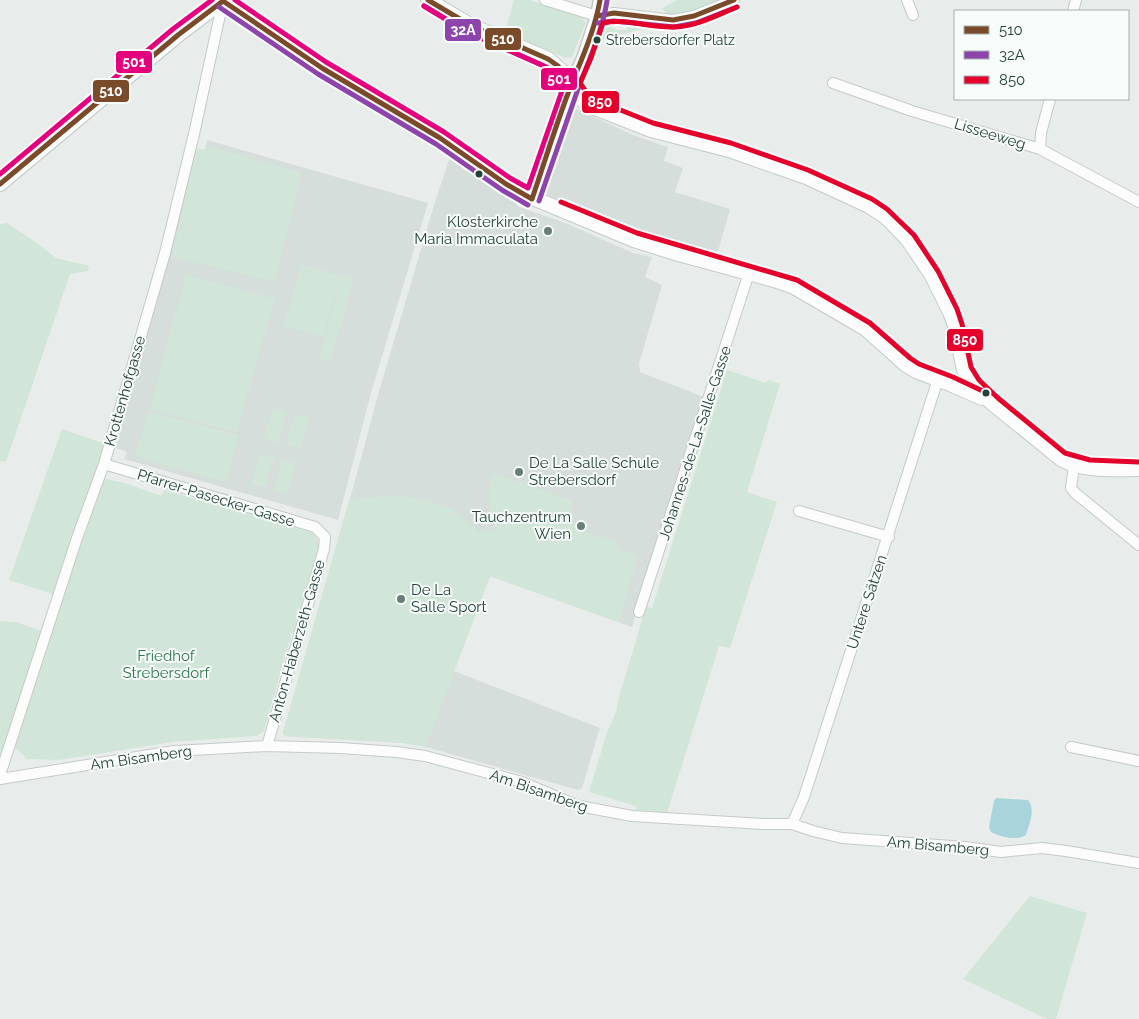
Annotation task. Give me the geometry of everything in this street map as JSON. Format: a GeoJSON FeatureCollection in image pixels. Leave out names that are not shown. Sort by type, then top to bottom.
{"type":"FeatureCollection","features":[{"type":"Feature","properties":{"kind":"main road"},"geometry":{"type":"LineString","coordinates":[[0,184],[178,35],[223,0],[322,68],[440,138],[506,184],[532,199],[634,240],[785,283],[866,329],[910,368],[993,404]]}},
{"type":"Feature","properties":{"kind":"main road"},"geometry":{"type":"LineString","coordinates":[[428,0],[470,24],[548,59],[558,66],[584,102],[595,108],[651,130],[729,150],[806,177],[869,206],[883,215],[908,240],[931,274],[950,312],[955,326],[964,370],[973,385],[993,404],[1061,459],[1074,466],[1139,469]]}},
{"type":"Feature","properties":{"kind":"main road"},"geometry":{"type":"LineString","coordinates":[[944,382],[958,378],[964,370]]}},
{"type":"Feature","properties":{"kind":"street","name":"Krottenhofgasse"},"geometry":{"type":"LineString","coordinates":[[0,777],[77,538],[104,464],[164,253],[194,134],[223,0]]}},
{"type":"Feature","properties":{"kind":"street"},"geometry":{"type":"LineString","coordinates":[[545,0],[597,16],[614,13],[673,20],[694,16],[734,0]]}},
{"type":"Feature","properties":{"kind":"street"},"geometry":{"type":"LineString","coordinates":[[532,199],[572,84],[584,56],[597,16],[600,0]]}},
{"type":"Feature","properties":{"kind":"street"},"geometry":{"type":"LineString","coordinates":[[907,0],[913,15]]}},
{"type":"Feature","properties":{"kind":"street","name":"Lisseeweg"},"geometry":{"type":"LineString","coordinates":[[833,83],[912,111],[1040,149],[1139,202]]}},
{"type":"Feature","properties":{"kind":"street"},"geometry":{"type":"LineString","coordinates":[[1040,149],[1040,133],[1050,100]]}},
{"type":"Feature","properties":{"kind":"street","name":"Johannes-de-La-Salle-Gasse"},"geometry":{"type":"LineString","coordinates":[[639,612],[749,273]]}},
{"type":"Feature","properties":{"kind":"street","name":"Untere Sätzen"},"geometry":{"type":"LineString","coordinates":[[792,824],[804,797],[888,537],[944,382]]}},
{"type":"Feature","properties":{"kind":"street","name":"Pfarrer-Pasecker-Gasse"},"geometry":{"type":"LineString","coordinates":[[104,464],[315,527],[325,537]]}},
{"type":"Feature","properties":{"kind":"street"},"geometry":{"type":"LineString","coordinates":[[1074,466],[1071,488],[1075,493],[1139,545]]}},
{"type":"Feature","properties":{"kind":"street"},"geometry":{"type":"LineString","coordinates":[[799,511],[888,537]]}},
{"type":"Feature","properties":{"kind":"street","name":"Anton-Haberzeth-Gasse"},"geometry":{"type":"LineString","coordinates":[[267,746],[324,549],[325,537]]}},
{"type":"Feature","properties":{"kind":"street","name":"Am Bisamberg"},"geometry":{"type":"LineString","coordinates":[[0,777],[174,751],[267,746],[396,752],[425,756],[522,782],[579,806],[632,816],[792,824],[842,838],[965,847],[1001,852],[1042,848],[1139,863]]}},
{"type":"Feature","properties":{"kind":"street"},"geometry":{"type":"LineString","coordinates":[[1071,747],[1139,761]]}},
{"type":"Feature","properties":{"kind":"shaded area"},"geometry":{"type":"Polygon","coordinates":[[[577,109],[633,135],[668,147],[664,161],[683,168],[675,192],[730,209],[717,255],[664,238],[631,230],[543,193],[571,111],[577,109]]]}},
{"type":"Feature","properties":{"kind":"shaded area"},"geometry":{"type":"Polygon","coordinates":[[[207,140],[428,203],[371,393],[338,520],[124,459],[127,452],[116,448],[195,148],[205,150],[207,140]]]}},
{"type":"Feature","properties":{"kind":"shaded area","name":"De La Salle Schule Strebersdorf"},"geometry":{"type":"Polygon","coordinates":[[[453,159],[515,201],[517,206],[568,224],[633,253],[652,257],[645,277],[662,285],[639,364],[640,372],[704,397],[632,627],[490,576],[454,671],[600,728],[582,788],[578,790],[426,747],[404,743],[284,736],[283,732],[434,205],[449,160],[453,159]]]}},
{"type":"Feature","properties":{"kind":"green space"},"geometry":{"type":"Polygon","coordinates":[[[514,0],[530,0],[583,17],[583,20],[586,22],[572,57],[566,58],[505,32],[514,0]]]}},
{"type":"Feature","properties":{"kind":"green space"},"geometry":{"type":"Polygon","coordinates":[[[677,0],[726,0],[685,15],[667,14],[662,8],[677,0]]]}},
{"type":"Feature","properties":{"kind":"green space"},"geometry":{"type":"Polygon","coordinates":[[[618,17],[642,20],[643,29],[600,40],[602,27],[627,30],[627,23],[618,23],[618,17]]]}},
{"type":"Feature","properties":{"kind":"green space"},"geometry":{"type":"Polygon","coordinates":[[[207,146],[301,173],[275,282],[172,257],[196,149],[205,151],[207,146]]]}},
{"type":"Feature","properties":{"kind":"green space"},"geometry":{"type":"Polygon","coordinates":[[[7,223],[56,258],[89,266],[88,271],[70,274],[6,462],[0,461],[0,224],[7,223]]]}},
{"type":"Feature","properties":{"kind":"green space"},"geometry":{"type":"Polygon","coordinates":[[[302,265],[341,276],[323,337],[284,326],[302,265]]]}},
{"type":"Feature","properties":{"kind":"green space"},"geometry":{"type":"Polygon","coordinates":[[[186,275],[275,299],[236,432],[150,409],[186,275]]]}},
{"type":"Feature","properties":{"kind":"green space"},"geometry":{"type":"Polygon","coordinates":[[[342,275],[354,278],[330,362],[319,359],[342,275]]]}},
{"type":"Feature","properties":{"kind":"green space"},"geometry":{"type":"Polygon","coordinates":[[[727,370],[766,383],[768,380],[780,384],[747,492],[777,502],[730,648],[719,646],[667,813],[636,810],[636,806],[589,792],[607,732],[616,712],[646,607],[652,608],[727,370]]]}},
{"type":"Feature","properties":{"kind":"green space"},"geometry":{"type":"Polygon","coordinates":[[[273,408],[286,412],[278,442],[264,438],[273,408]]]}},
{"type":"Feature","properties":{"kind":"green space"},"geometry":{"type":"Polygon","coordinates":[[[148,412],[239,435],[227,482],[135,457],[148,412]]]}},
{"type":"Feature","properties":{"kind":"green space"},"geometry":{"type":"Polygon","coordinates":[[[295,415],[309,418],[300,448],[286,444],[295,415]]]}},
{"type":"Feature","properties":{"kind":"green space"},"geometry":{"type":"Polygon","coordinates":[[[62,429],[106,444],[53,594],[9,580],[62,429]]]}},
{"type":"Feature","properties":{"kind":"green space"},"geometry":{"type":"Polygon","coordinates":[[[260,454],[274,457],[265,487],[251,483],[260,454]]]}},
{"type":"Feature","properties":{"kind":"green space"},"geometry":{"type":"Polygon","coordinates":[[[282,460],[296,464],[287,494],[274,490],[282,460]]]}},
{"type":"Feature","properties":{"kind":"green space","name":"De La Salle Sport"},"geometry":{"type":"Polygon","coordinates":[[[494,473],[574,502],[570,513],[575,515],[572,526],[619,544],[617,548],[638,555],[618,622],[490,576],[426,747],[404,743],[284,736],[283,732],[349,500],[396,495],[426,500],[451,509],[477,531],[496,531],[490,496],[494,473]]]}},
{"type":"Feature","properties":{"kind":"green space","name":"Friedhof Strebersdorf"},"geometry":{"type":"Polygon","coordinates":[[[101,478],[125,483],[161,496],[164,490],[311,532],[317,538],[320,549],[296,633],[292,632],[264,731],[257,736],[173,742],[59,760],[27,759],[14,746],[101,478]]]}},
{"type":"Feature","properties":{"kind":"green space"},"geometry":{"type":"Polygon","coordinates":[[[0,621],[16,622],[41,631],[0,767],[0,621]]]}},
{"type":"Feature","properties":{"kind":"green space"},"geometry":{"type":"Polygon","coordinates":[[[1030,896],[1087,913],[1056,1019],[1047,1019],[963,979],[1030,896]]]}},
{"type":"Feature","properties":{"kind":"water"},"geometry":{"type":"Polygon","coordinates":[[[996,798],[1028,800],[1032,813],[1026,835],[1018,838],[1009,838],[991,832],[989,827],[996,798]]]}},
{"type":"Feature","properties":{"kind":"transit line","name":"501"},"geometry":{"type":"LineString","coordinates":[[0,174],[173,29],[212,0]]}},
{"type":"Feature","properties":{"kind":"transit line","name":"501"},"geometry":{"type":"LineString","coordinates":[[235,0],[326,62],[444,132],[510,178],[528,188],[564,85],[553,71],[467,32],[424,6]]}},
{"type":"Feature","properties":{"kind":"transit line","name":"510"},"geometry":{"type":"LineString","coordinates":[[428,0],[470,25],[548,59],[558,66],[572,84]]}},
{"type":"Feature","properties":{"kind":"transit line","name":"510"},"geometry":{"type":"LineString","coordinates":[[532,199],[561,112],[592,32],[600,0]]}},
{"type":"Feature","properties":{"kind":"transit line","name":"510"},"geometry":{"type":"LineString","coordinates":[[597,16],[614,13],[673,20],[694,16],[734,0]]}},
{"type":"Feature","properties":{"kind":"transit line","name":"510"},"geometry":{"type":"LineString","coordinates":[[223,1],[322,68],[440,138],[506,184],[532,199]]}},
{"type":"Feature","properties":{"kind":"transit line","name":"510"},"geometry":{"type":"LineString","coordinates":[[0,184],[178,35],[223,1]]}},
{"type":"Feature","properties":{"kind":"transit line","name":"32A"},"geometry":{"type":"LineString","coordinates":[[539,201],[599,35],[607,1]]}},
{"type":"Feature","properties":{"kind":"transit line","name":"32A"},"geometry":{"type":"LineString","coordinates":[[424,6],[467,32],[553,71],[566,89]]}},
{"type":"Feature","properties":{"kind":"transit line","name":"32A"},"geometry":{"type":"LineString","coordinates":[[219,7],[318,74],[436,144],[502,190],[528,205]]}},
{"type":"Feature","properties":{"kind":"transit line","name":"32A"},"geometry":{"type":"LineString","coordinates":[[598,23],[614,21],[674,27],[696,23],[737,7]]}},
{"type":"Feature","properties":{"kind":"transit line","name":"850"},"geometry":{"type":"LineString","coordinates":[[737,7],[706,20],[681,26],[664,27],[621,22],[603,23],[580,83],[589,96],[598,101],[653,123],[731,143],[808,170],[872,199],[887,209],[914,235],[938,271],[957,309],[971,367],[979,380],[1065,453],[1090,460],[1139,462]]}},
{"type":"Feature","properties":{"kind":"transit line","name":"850"},"geometry":{"type":"LineString","coordinates":[[561,202],[637,233],[797,280],[870,323],[919,364],[989,394]]}},
{"type":"Feature","properties":{"kind":"place","name":"Strebersdorfer Platz"},"geometry":{"type":"Point","coordinates":[597,40]}},
{"type":"Feature","properties":{"kind":"place","name":"Klosterkirche Maria Immaculata"},"geometry":{"type":"Point","coordinates":[548,231]}},
{"type":"Feature","properties":{"kind":"place","name":"De La Salle Schule Strebersdorf"},"geometry":{"type":"Point","coordinates":[519,472]}},
{"type":"Feature","properties":{"kind":"place","name":"Tauchzentrum Wien"},"geometry":{"type":"Point","coordinates":[581,526]}},
{"type":"Feature","properties":{"kind":"place","name":"De La Salle Sport"},"geometry":{"type":"Point","coordinates":[401,599]}}]}
